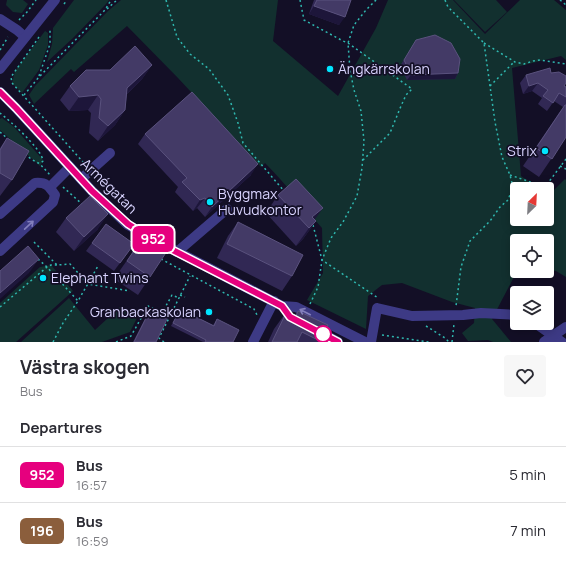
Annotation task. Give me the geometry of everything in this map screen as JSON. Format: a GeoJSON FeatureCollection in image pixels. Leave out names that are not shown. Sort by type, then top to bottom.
{"type":"FeatureCollection","features":[{"type":"Feature","properties":{"kind":"street"},"geometry":{"type":"LineString","coordinates":[[0,69],[25,37],[59,3]]}},
{"type":"Feature","properties":{"kind":"street"},"geometry":{"type":"LineString","coordinates":[[0,19],[25,37]]}},
{"type":"Feature","properties":{"kind":"street","name":"Armégatan"},"geometry":{"type":"LineString","coordinates":[[0,92],[80,179],[128,224],[153,240],[278,304],[296,308],[365,342]]}},
{"type":"Feature","properties":{"kind":"street"},"geometry":{"type":"LineString","coordinates":[[80,179],[110,153]]}},
{"type":"Feature","properties":{"kind":"street"},"geometry":{"type":"LineString","coordinates":[[50,187],[70,167]]}},
{"type":"Feature","properties":{"kind":"street"},"geometry":{"type":"LineString","coordinates":[[0,214],[35,183],[42,182],[50,187],[55,195],[53,202],[0,251]]}},
{"type":"Feature","properties":{"kind":"street"},"geometry":{"type":"LineString","coordinates":[[177,252],[227,209]]}},
{"type":"Feature","properties":{"kind":"street"},"geometry":{"type":"LineString","coordinates":[[253,342],[278,304]]}},
{"type":"Feature","properties":{"kind":"street","name":"Armégatan"},"geometry":{"type":"LineString","coordinates":[[278,304],[290,317]]}},
{"type":"Feature","properties":{"kind":"street"},"geometry":{"type":"LineString","coordinates":[[371,342],[377,308],[412,316],[481,313],[510,315]]}},
{"type":"Feature","properties":{"kind":"street"},"geometry":{"type":"LineString","coordinates":[[300,322],[338,342]]}},
{"type":"Feature","properties":{"kind":"street"},"geometry":{"type":"LineString","coordinates":[[544,342],[566,327]]}},
{"type":"Feature","properties":{"kind":"street"},"geometry":{"type":"LineString","coordinates":[[545,330],[562,342],[566,339]]}},
{"type":"Feature","properties":{"kind":"path"},"geometry":{"type":"LineString","coordinates":[[59,3],[67,0]]}},
{"type":"Feature","properties":{"kind":"path"},"geometry":{"type":"LineString","coordinates":[[105,10],[111,0]]}},
{"type":"Feature","properties":{"kind":"path"},"geometry":{"type":"LineString","coordinates":[[24,95],[39,77],[105,10],[118,0]]}},
{"type":"Feature","properties":{"kind":"path"},"geometry":{"type":"LineString","coordinates":[[166,0],[177,37],[190,54],[209,69],[228,95],[243,143],[287,194]]}},
{"type":"Feature","properties":{"kind":"path"},"geometry":{"type":"LineString","coordinates":[[300,0],[304,20],[348,43],[412,89],[406,95],[390,133],[363,160]]}},
{"type":"Feature","properties":{"kind":"path"},"geometry":{"type":"LineString","coordinates":[[306,313],[318,287],[322,260],[331,238],[343,222],[357,196],[362,168],[364,142],[361,111],[354,90],[350,70],[348,43],[354,25],[376,0]]}},
{"type":"Feature","properties":{"kind":"path"},"geometry":{"type":"LineString","coordinates":[[445,0],[448,7],[484,43],[515,62],[524,64],[540,60],[566,64]]}},
{"type":"Feature","properties":{"kind":"path"},"geometry":{"type":"LineString","coordinates":[[560,0],[566,5]]}},
{"type":"Feature","properties":{"kind":"path"},"geometry":{"type":"LineString","coordinates":[[39,77],[50,44],[50,30]]}},
{"type":"Feature","properties":{"kind":"path"},"geometry":{"type":"LineString","coordinates":[[42,33],[11,77],[12,83],[90,171]]}},
{"type":"Feature","properties":{"kind":"path"},"geometry":{"type":"LineString","coordinates":[[452,342],[461,267],[470,241],[508,200],[513,187],[510,175],[502,157],[495,122],[484,43]]}},
{"type":"Feature","properties":{"kind":"path"},"geometry":{"type":"LineString","coordinates":[[490,86],[515,62]]}},
{"type":"Feature","properties":{"kind":"path"},"geometry":{"type":"LineString","coordinates":[[0,113],[38,150],[43,157],[43,161],[40,164]]}},
{"type":"Feature","properties":{"kind":"path"},"geometry":{"type":"LineString","coordinates":[[510,175],[545,187],[566,159]]}},
{"type":"Feature","properties":{"kind":"path"},"geometry":{"type":"LineString","coordinates":[[560,166],[566,169]]}},
{"type":"Feature","properties":{"kind":"path"},"geometry":{"type":"LineString","coordinates":[[313,224],[322,260],[382,302]]}},
{"type":"Feature","properties":{"kind":"path"},"geometry":{"type":"LineString","coordinates":[[34,242],[57,264]]}},
{"type":"Feature","properties":{"kind":"path"},"geometry":{"type":"LineString","coordinates":[[37,258],[78,301]]}},
{"type":"Feature","properties":{"kind":"path"},"geometry":{"type":"LineString","coordinates":[[0,307],[47,267],[57,264],[70,264],[88,284],[130,291]]}},
{"type":"Feature","properties":{"kind":"path"},"geometry":{"type":"LineString","coordinates":[[53,342],[98,266]]}},
{"type":"Feature","properties":{"kind":"path"},"geometry":{"type":"LineString","coordinates":[[158,342],[191,275]]}},
{"type":"Feature","properties":{"kind":"path"},"geometry":{"type":"LineString","coordinates":[[116,342],[131,336],[148,306],[162,313],[172,295],[179,298]]}},
{"type":"Feature","properties":{"kind":"path"},"geometry":{"type":"LineString","coordinates":[[180,295],[185,298]]}},
{"type":"Feature","properties":{"kind":"path"},"geometry":{"type":"LineString","coordinates":[[412,316],[449,342]]}},
{"type":"Feature","properties":{"kind":"path"},"geometry":{"type":"LineString","coordinates":[[159,338],[164,342]]}},
{"type":"Feature","properties":{"kind":"green space"},"geometry":{"type":"Polygon","coordinates":[[[7,0],[23,0],[28,4],[22,13],[13,12],[6,5],[7,0]]]}},
{"type":"Feature","properties":{"kind":"green space"},"geometry":{"type":"Polygon","coordinates":[[[74,0],[109,0],[73,38],[47,62],[52,44],[53,28],[74,0]]]}},
{"type":"Feature","properties":{"kind":"green space"},"geometry":{"type":"Polygon","coordinates":[[[121,0],[278,0],[273,41],[338,96],[376,28],[388,0],[453,0],[485,34],[520,0],[554,0],[566,10],[566,60],[561,56],[512,68],[521,176],[530,182],[510,182],[510,226],[554,226],[554,190],[565,179],[566,277],[554,271],[554,234],[510,234],[510,278],[513,278],[492,319],[511,342],[493,342],[488,340],[468,341],[462,333],[474,323],[475,308],[452,302],[402,283],[382,285],[368,296],[366,329],[307,300],[323,273],[322,228],[273,171],[265,163],[261,167],[127,26],[74,72],[71,69],[34,104],[29,95],[35,86],[108,11],[121,0]]]}},
{"type":"Feature","properties":{"kind":"green space"},"geometry":{"type":"Polygon","coordinates":[[[454,0],[496,0],[507,12],[485,32],[454,0]]]}},
{"type":"Feature","properties":{"kind":"green space"},"geometry":{"type":"Polygon","coordinates":[[[45,31],[48,33],[48,45],[39,70],[22,93],[12,83],[15,71],[45,31]]]}},
{"type":"Feature","properties":{"kind":"green space"},"geometry":{"type":"Polygon","coordinates":[[[2,118],[14,127],[43,160],[40,166],[0,130],[0,119],[2,118]]]}},
{"type":"Feature","properties":{"kind":"green space"},"geometry":{"type":"Polygon","coordinates":[[[51,265],[73,291],[16,342],[0,342],[0,303],[40,267],[51,265]]]}},
{"type":"Feature","properties":{"kind":"green space"},"geometry":{"type":"Polygon","coordinates":[[[69,298],[95,330],[120,307],[140,312],[130,332],[102,342],[21,342],[69,298]]]}},
{"type":"Feature","properties":{"kind":"building"},"geometry":{"type":"Polygon","coordinates":[[[317,0],[351,0],[345,17],[314,6],[317,0]]]}},
{"type":"Feature","properties":{"kind":"building"},"geometry":{"type":"Polygon","coordinates":[[[435,35],[451,43],[460,59],[458,73],[411,75],[404,60],[416,40],[435,35]]]}},
{"type":"Feature","properties":{"kind":"building"},"geometry":{"type":"Polygon","coordinates":[[[135,46],[152,65],[127,88],[125,110],[108,126],[99,118],[101,99],[98,95],[79,97],[70,86],[86,70],[110,70],[135,46]]]}},
{"type":"Feature","properties":{"kind":"building"},"geometry":{"type":"Polygon","coordinates":[[[550,68],[551,73],[559,72],[566,76],[566,83],[564,86],[566,87],[566,97],[559,93],[553,103],[543,96],[548,90],[538,83],[529,86],[526,75],[550,68]]]}},
{"type":"Feature","properties":{"kind":"building"},"geometry":{"type":"Polygon","coordinates":[[[192,92],[258,164],[212,207],[205,198],[200,200],[182,182],[187,178],[145,134],[192,92]]]}},
{"type":"Feature","properties":{"kind":"building"},"geometry":{"type":"Polygon","coordinates":[[[565,105],[566,137],[552,159],[536,148],[565,105]]]}},
{"type":"Feature","properties":{"kind":"building"},"geometry":{"type":"Polygon","coordinates":[[[7,138],[29,151],[12,180],[0,173],[0,150],[7,138]]]}},
{"type":"Feature","properties":{"kind":"building"},"geometry":{"type":"Polygon","coordinates":[[[296,179],[323,208],[312,217],[316,221],[309,228],[278,195],[296,179]]]}},
{"type":"Feature","properties":{"kind":"building"},"geometry":{"type":"Polygon","coordinates":[[[90,196],[108,214],[84,237],[66,218],[90,196]]]}},
{"type":"Feature","properties":{"kind":"building"},"geometry":{"type":"Polygon","coordinates":[[[238,222],[303,255],[292,276],[227,244],[238,222]]]}},
{"type":"Feature","properties":{"kind":"building"},"geometry":{"type":"Polygon","coordinates":[[[106,224],[134,244],[120,263],[92,243],[106,224]]]}},
{"type":"Feature","properties":{"kind":"building"},"geometry":{"type":"Polygon","coordinates":[[[148,230],[171,245],[150,277],[127,261],[148,230]]]}},
{"type":"Feature","properties":{"kind":"building"},"geometry":{"type":"Polygon","coordinates":[[[28,246],[39,259],[0,293],[0,271],[28,246]]]}},
{"type":"Feature","properties":{"kind":"building"},"geometry":{"type":"Polygon","coordinates":[[[151,308],[168,317],[156,342],[134,342],[151,308]]]}},
{"type":"Feature","properties":{"kind":"building"},"geometry":{"type":"Polygon","coordinates":[[[180,309],[214,326],[217,319],[239,330],[233,342],[205,342],[206,340],[173,323],[180,309]]]}},
{"type":"Feature","properties":{"kind":"building"},"geometry":{"type":"Polygon","coordinates":[[[287,311],[296,316],[298,311],[328,325],[320,341],[302,332],[297,342],[272,342],[287,311]]]}},
{"type":"Feature","properties":{"kind":"bus line","name":"952"},"geometry":{"type":"LineString","coordinates":[[0,92],[92,191],[128,224],[153,240],[282,306],[290,317],[338,342]]}},
{"type":"Feature","properties":{"kind":"place","name":"Ängkärrskolan"},"geometry":{"type":"Point","coordinates":[330,69]}},
{"type":"Feature","properties":{"kind":"place","name":"Strix"},"geometry":{"type":"Point","coordinates":[545,151]}},
{"type":"Feature","properties":{"kind":"place","name":"Byggmax Huvudkontor"},"geometry":{"type":"Point","coordinates":[210,202]}},
{"type":"Feature","properties":{"kind":"place","name":"Elephant Twins"},"geometry":{"type":"Point","coordinates":[43,278]}},
{"type":"Feature","properties":{"kind":"place","name":"Granbackaskolan"},"geometry":{"type":"Point","coordinates":[209,312]}}]}
